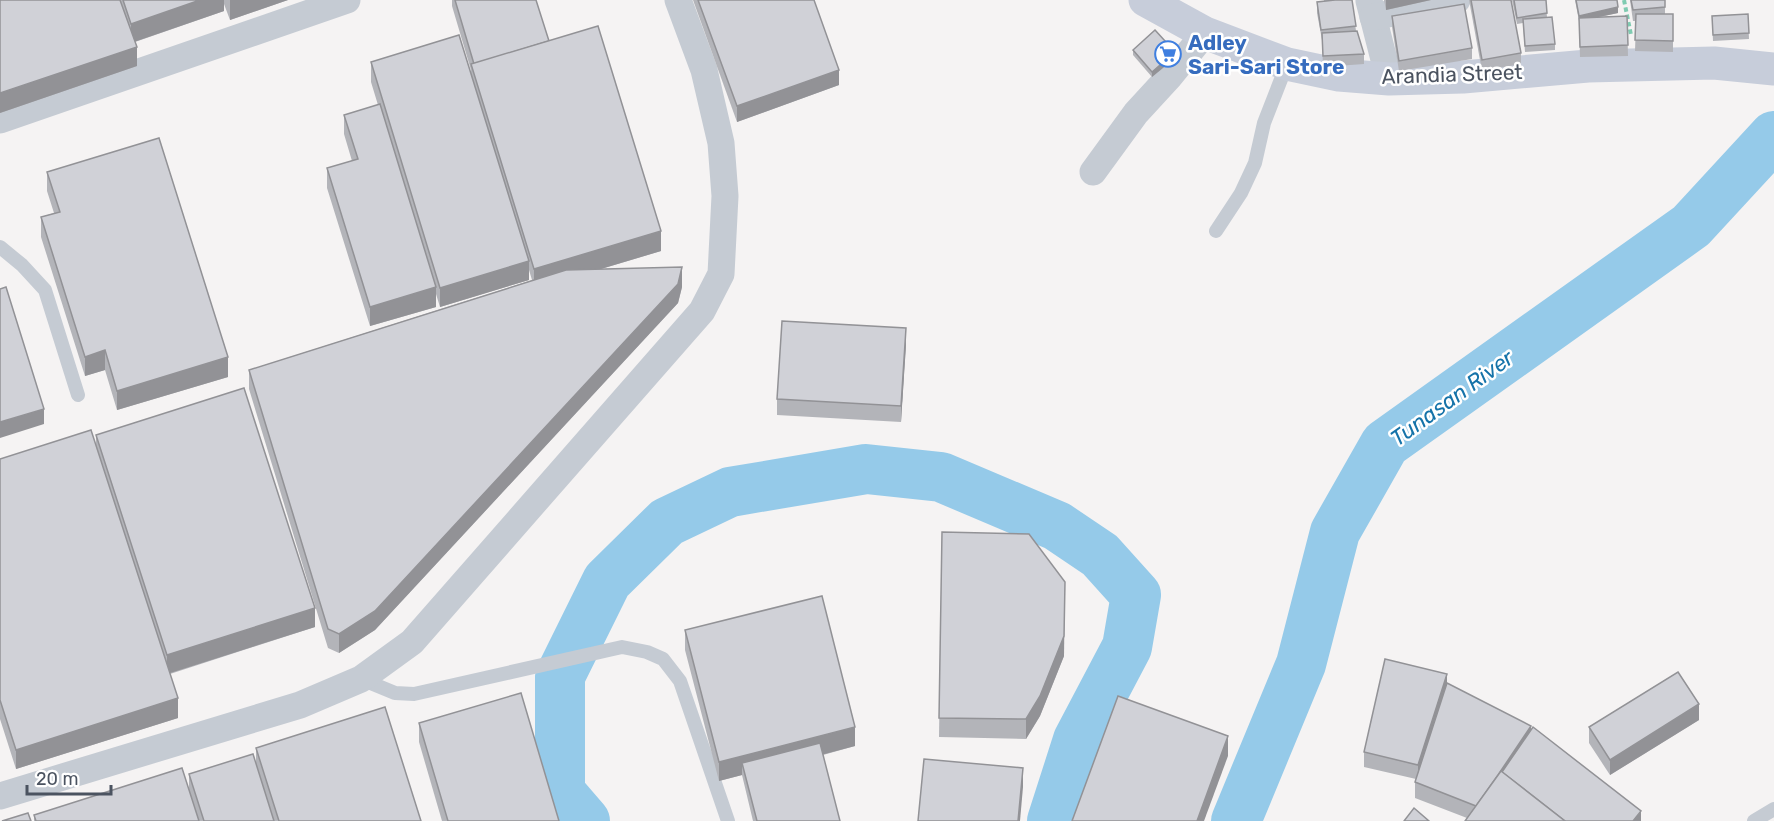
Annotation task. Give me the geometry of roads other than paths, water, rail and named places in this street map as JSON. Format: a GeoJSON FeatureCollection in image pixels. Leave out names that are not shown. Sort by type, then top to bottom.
{"type":"FeatureCollection","features":[{"type":"Feature","properties":{"kind":"street"},"geometry":{"type":"LineString","coordinates":[[0,120],[346,0]]}},
{"type":"Feature","properties":{"kind":"street"},"geometry":{"type":"LineString","coordinates":[[0,796],[300,705],[361,679],[412,642],[702,311],[721,274],[725,196],[721,143],[704,70],[678,0]]}},
{"type":"Feature","properties":{"kind":"street","name":"Arandia Street"},"geometry":{"type":"LineString","coordinates":[[1145,0],[1205,33],[1287,64],[1339,75],[1389,79],[1462,77],[1588,66],[1714,63],[1774,69]]}},
{"type":"Feature","properties":{"kind":"street"},"geometry":{"type":"LineString","coordinates":[[1389,79],[1371,8],[1457,0]]}},
{"type":"Feature","properties":{"kind":"street"},"geometry":{"type":"LineString","coordinates":[[1093,172],[1136,113],[1205,33]]}},
{"type":"Feature","properties":{"kind":"lane"},"geometry":{"type":"LineString","coordinates":[[1216,231],[1241,193],[1256,163],[1264,123],[1287,64]]}},
{"type":"Feature","properties":{"kind":"lane"},"geometry":{"type":"LineString","coordinates":[[0,247],[22,265],[45,290],[78,395]]}},
{"type":"Feature","properties":{"kind":"lane"},"geometry":{"type":"LineString","coordinates":[[361,679],[395,693],[414,694],[622,647],[647,652],[663,659],[680,681],[728,821]]}},
{"type":"Feature","properties":{"kind":"lane"},"geometry":{"type":"LineString","coordinates":[[1754,821],[1774,809]]}},
{"type":"Feature","properties":{"kind":"waterway","name":"Tunasan River"},"geometry":{"type":"LineString","coordinates":[[1236,821],[1301,664],[1335,532],[1385,444],[1691,226],[1774,136]]}},
{"type":"Feature","properties":{"kind":"waterway","name":"Tunasan River"},"geometry":{"type":"LineString","coordinates":[[585,821],[560,792],[560,676],[607,581],[667,522],[730,492],[866,469],[941,477],[1057,526],[1100,555],[1136,595],[1127,647],[1078,740],[1052,821]]}},
{"type":"Feature","properties":{"kind":"place","name":"Adley Sari-Sari Store"},"geometry":{"type":"Point","coordinates":[1168,54]}}]}
